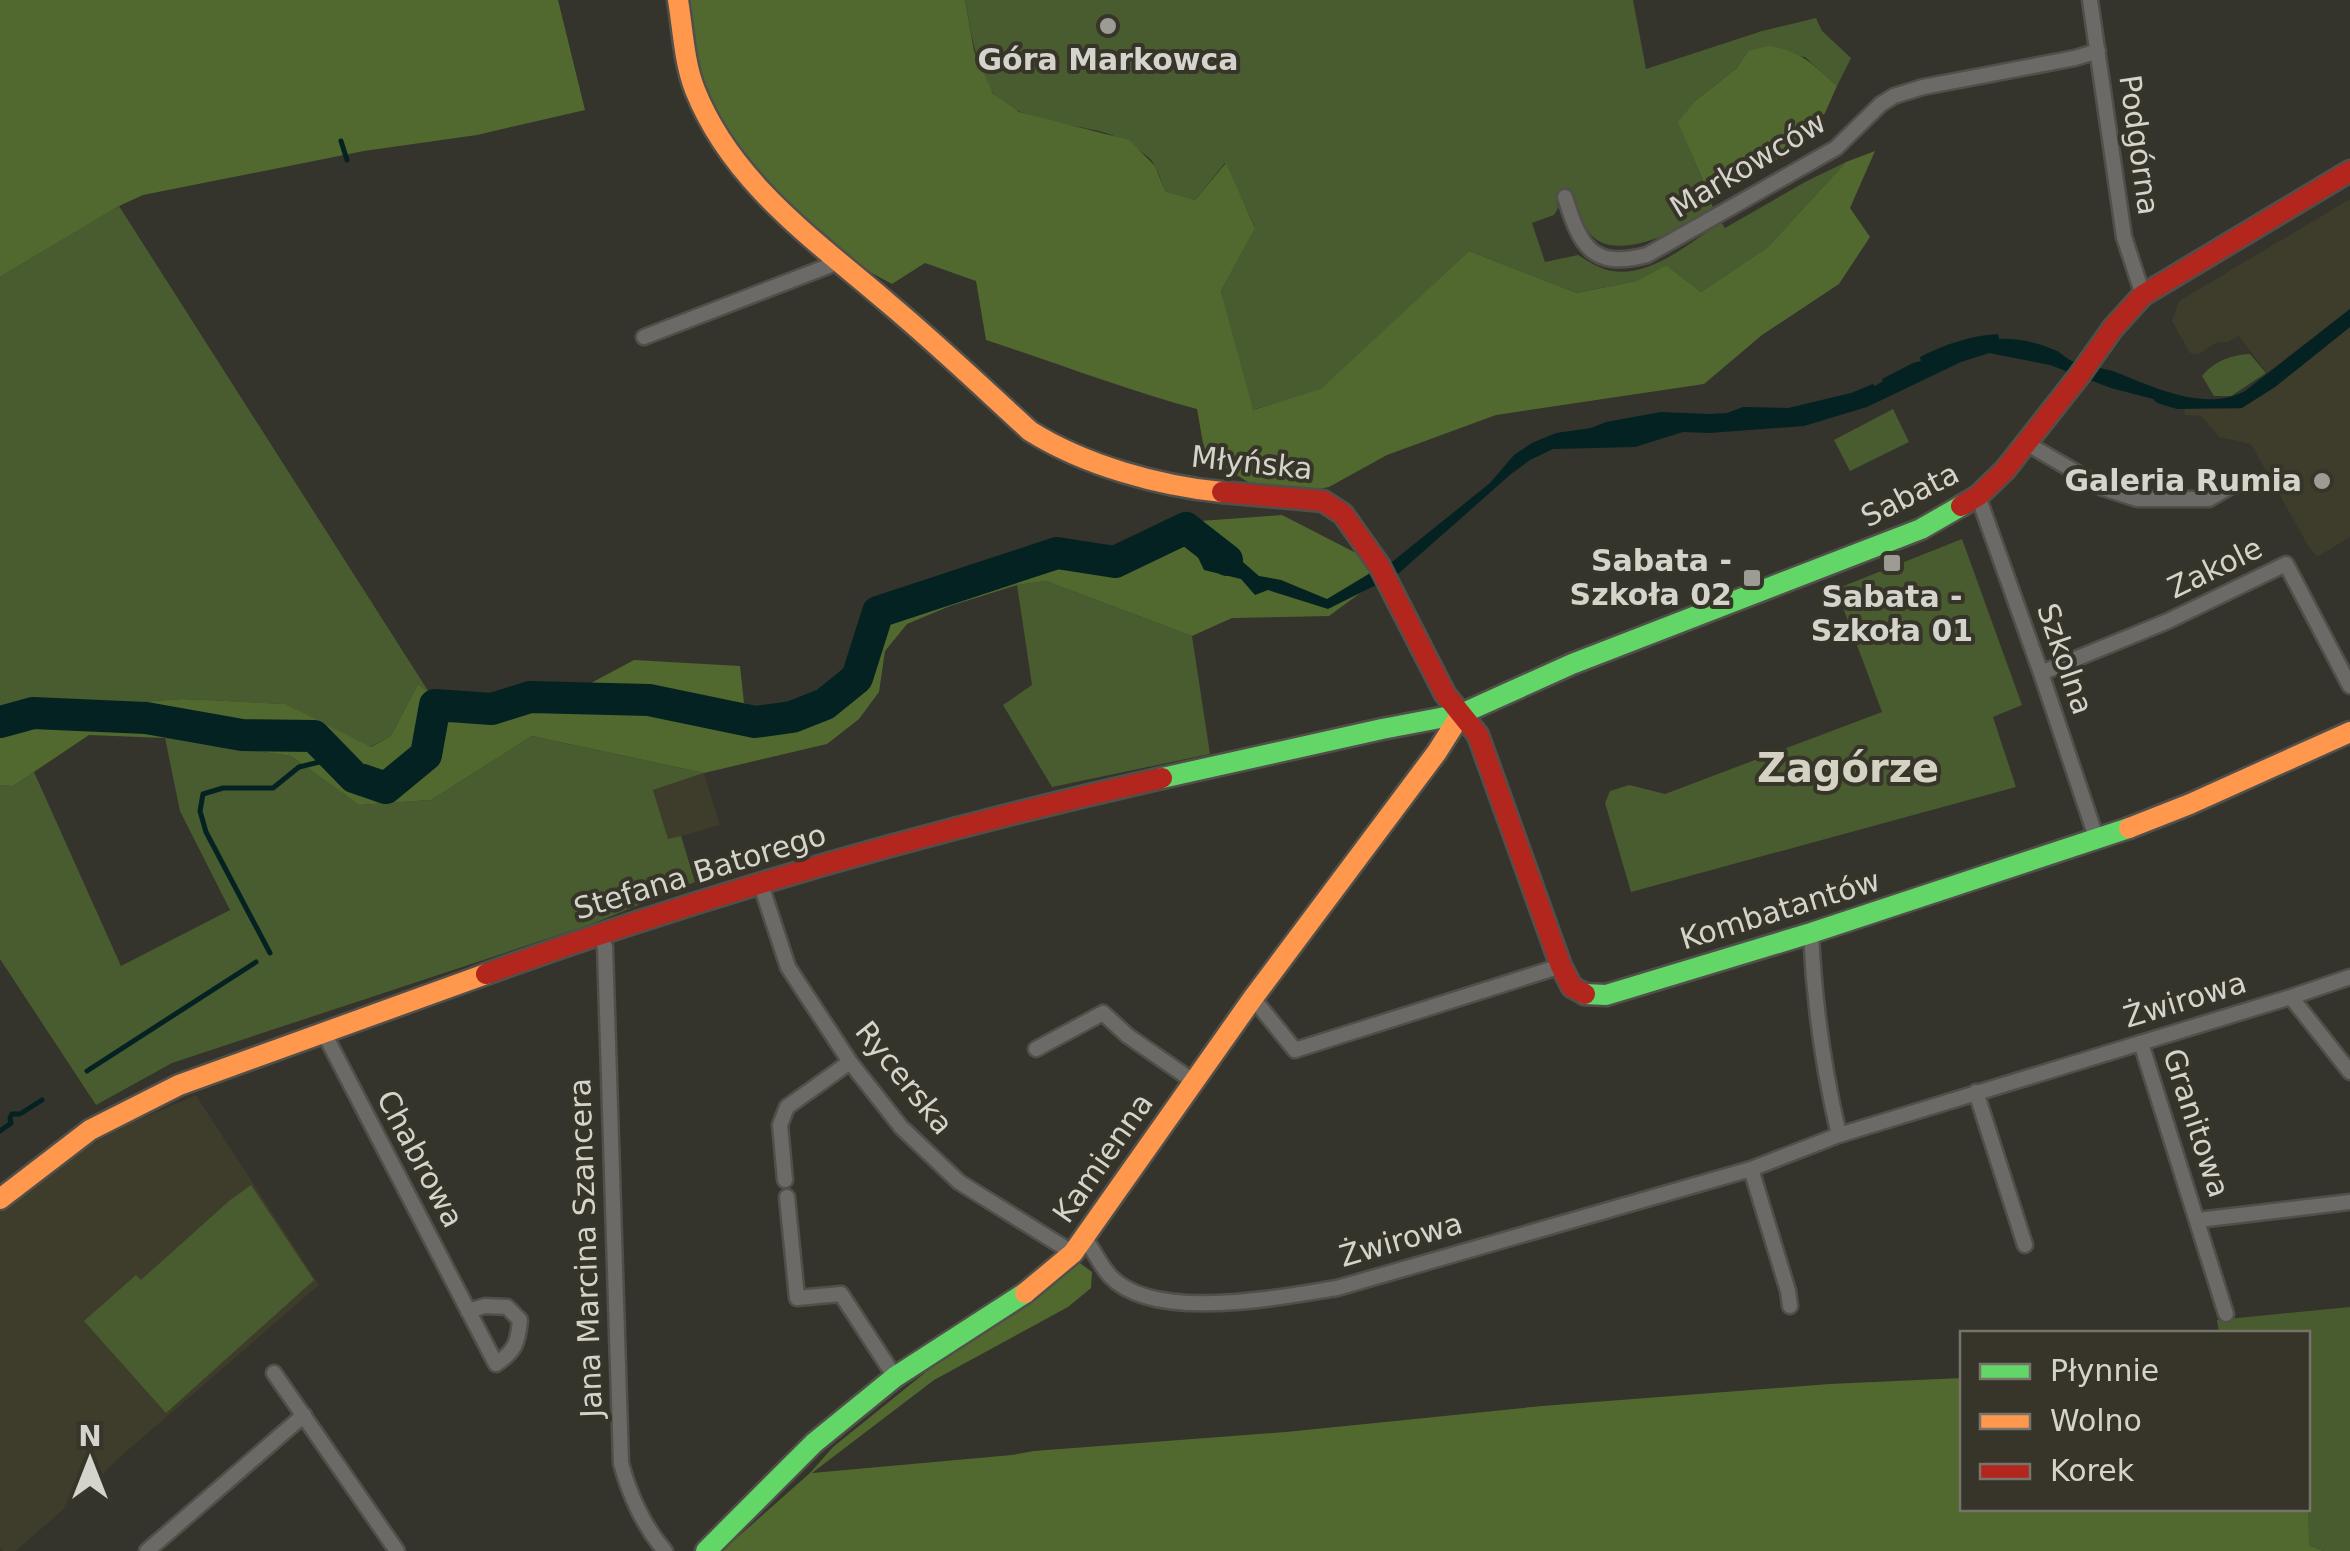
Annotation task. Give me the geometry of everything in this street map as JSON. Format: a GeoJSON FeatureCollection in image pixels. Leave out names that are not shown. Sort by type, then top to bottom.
{"type":"FeatureCollection","features":[{"type":"Feature","properties":{"kind":"street","name":"Młyńska"},"geometry":{"type":"LineString","coordinates":[[678,0],[694,88],[719,139],[742,173],[1030,432],[1108,466],[1170,485],[1323,501],[1343,514],[1380,565],[1444,694],[1478,736],[1562,966]]}},
{"type":"Feature","properties":{"kind":"street","name":"Podgórna"},"geometry":{"type":"LineString","coordinates":[[2090,0],[2124,237],[2144,295]]}},
{"type":"Feature","properties":{"kind":"street","name":"Markowców"},"geometry":{"type":"LineString","coordinates":[[1565,198],[1576,233],[1589,249],[1613,259],[1629,260],[1647,255],[1836,148],[1880,104],[1894,96],[2098,51]]}},
{"type":"Feature","properties":{"kind":"street","name":"Sabata"},"geometry":{"type":"LineString","coordinates":[[1461,714],[1572,664],[1922,529],[1978,496],[2005,470],[2113,328],[2144,295],[2350,171]]}},
{"type":"Feature","properties":{"kind":"street"},"geometry":{"type":"LineString","coordinates":[[644,336],[839,262]]}},
{"type":"Feature","properties":{"kind":"street"},"geometry":{"type":"LineString","coordinates":[[2026,444],[2103,488],[2137,499],[2209,500],[2233,485]]}},
{"type":"Feature","properties":{"kind":"street","name":"Szkolna"},"geometry":{"type":"LineString","coordinates":[[1978,496],[2097,840]]}},
{"type":"Feature","properties":{"kind":"street","name":"Zakole"},"geometry":{"type":"LineString","coordinates":[[2042,674],[2168,621],[2286,564],[2350,686]]}},
{"type":"Feature","properties":{"kind":"street","name":"Stefana Batorego"},"geometry":{"type":"LineString","coordinates":[[0,1198],[90,1130],[179,1085],[599,933],[760,882],[1053,803],[1382,728],[1461,714]]}},
{"type":"Feature","properties":{"kind":"street","name":"Kamienna"},"geometry":{"type":"LineString","coordinates":[[706,1551],[814,1443],[895,1377],[1031,1289],[1079,1245],[1461,714]]}},
{"type":"Feature","properties":{"kind":"street","name":"Kombatantów"},"geometry":{"type":"LineString","coordinates":[[1562,966],[1569,984],[1579,994],[1606,995],[2097,840],[2190,804],[2350,732]]}},
{"type":"Feature","properties":{"kind":"street","name":"Rycerska"},"geometry":{"type":"LineString","coordinates":[[760,882],[788,967],[850,1062],[901,1128],[959,1182],[1079,1245]]}},
{"type":"Feature","properties":{"kind":"street","name":"Jana Marcina Szancera"},"geometry":{"type":"LineString","coordinates":[[599,933],[606,948],[621,1464],[626,1483],[653,1537],[665,1551]]}},
{"type":"Feature","properties":{"kind":"street"},"geometry":{"type":"LineString","coordinates":[[1811,933],[1820,1041],[1839,1135]]}},
{"type":"Feature","properties":{"kind":"street"},"geometry":{"type":"LineString","coordinates":[[1253,998],[1294,1050],[1562,966]]}},
{"type":"Feature","properties":{"kind":"street","name":"Żwirowa"},"geometry":{"type":"LineString","coordinates":[[1079,1245],[1112,1278],[1147,1298],[1177,1303],[1248,1300],[1337,1288],[1751,1169],[1839,1135],[2350,977]]}},
{"type":"Feature","properties":{"kind":"street"},"geometry":{"type":"LineString","coordinates":[[2291,998],[2350,1072]]}},
{"type":"Feature","properties":{"kind":"street"},"geometry":{"type":"LineString","coordinates":[[1036,1050],[1103,1013],[1128,1036],[1194,1081]]}},
{"type":"Feature","properties":{"kind":"street","name":"Chabrowa"},"geometry":{"type":"LineString","coordinates":[[323,1032],[468,1311]]}},
{"type":"Feature","properties":{"kind":"street","name":"Granitowa"},"geometry":{"type":"LineString","coordinates":[[2141,1043],[2226,1314]]}},
{"type":"Feature","properties":{"kind":"street"},"geometry":{"type":"LineString","coordinates":[[786,1180],[780,1125],[788,1107],[850,1062]]}},
{"type":"Feature","properties":{"kind":"street"},"geometry":{"type":"LineString","coordinates":[[1976,1092],[2026,1246]]}},
{"type":"Feature","properties":{"kind":"street"},"geometry":{"type":"LineString","coordinates":[[1751,1169],[1790,1306]]}},
{"type":"Feature","properties":{"kind":"street"},"geometry":{"type":"LineString","coordinates":[[787,1197],[797,1298],[841,1294],[895,1377]]}},
{"type":"Feature","properties":{"kind":"street","name":"Granitowa"},"geometry":{"type":"LineString","coordinates":[[2198,1220],[2350,1202]]}},
{"type":"Feature","properties":{"kind":"street"},"geometry":{"type":"LineString","coordinates":[[274,1372],[396,1551]]}},
{"type":"Feature","properties":{"kind":"street"},"geometry":{"type":"LineString","coordinates":[[147,1551],[304,1415]]}},
{"type":"Feature","properties":{"kind":"shaded area"},"geometry":{"type":"Polygon","coordinates":[[[2350,199],[2350,309],[2267,373],[2239,336],[2217,342],[2198,355],[2190,353],[2172,321],[2179,301],[2350,199]]]}},
{"type":"Feature","properties":{"kind":"shaded area"},"geometry":{"type":"Polygon","coordinates":[[[2350,327],[2350,537],[2317,557],[2251,444],[2219,437],[2201,416],[2185,415],[2184,408],[2239,409],[2275,387],[2350,327]]]}},
{"type":"Feature","properties":{"kind":"shaded area"},"geometry":{"type":"Polygon","coordinates":[[[704,773],[720,825],[668,840],[653,790],[704,773]]]}},
{"type":"Feature","properties":{"kind":"shaded area"},"geometry":{"type":"Polygon","coordinates":[[[196,1095],[319,1285],[16,1551],[3,1551],[0,1213],[67,1158],[133,1122],[196,1095]]]}},
{"type":"Feature","properties":{"kind":"green space"},"geometry":{"type":"Polygon","coordinates":[[[0,0],[558,0],[585,110],[477,135],[364,151],[143,195],[0,277],[0,0]]]}},
{"type":"Feature","properties":{"kind":"green space"},"geometry":{"type":"Polygon","coordinates":[[[679,0],[965,0],[974,51],[993,94],[1019,112],[1129,140],[1155,166],[1165,191],[1195,200],[1226,163],[1255,228],[1221,291],[1253,410],[1321,389],[1469,251],[1577,293],[1636,281],[1666,265],[1701,292],[1768,247],[1846,162],[1875,151],[1850,208],[1870,237],[1839,284],[1762,335],[1704,384],[1496,415],[1387,455],[1329,487],[1298,493],[1261,490],[1204,449],[1197,409],[986,340],[976,281],[925,263],[892,284],[846,259],[792,211],[701,98],[679,0]]]}},
{"type":"Feature","properties":{"kind":"green space"},"geometry":{"type":"Polygon","coordinates":[[[965,0],[1633,0],[1646,69],[1762,31],[1816,18],[1822,31],[1851,58],[1837,86],[1805,57],[1748,51],[1737,68],[1695,101],[1679,122],[1714,210],[1650,240],[1614,246],[1599,241],[1588,231],[1573,194],[1556,198],[1558,208],[1554,215],[1532,223],[1545,262],[1578,255],[1615,271],[1647,267],[1721,222],[1725,228],[1846,162],[1768,247],[1701,292],[1666,265],[1636,281],[1577,293],[1469,251],[1321,390],[1252,410],[1221,291],[1255,227],[1225,163],[1195,200],[1165,191],[1150,159],[1122,140],[1012,108],[991,90],[981,69],[965,0]]]}},
{"type":"Feature","properties":{"kind":"green space"},"geometry":{"type":"Polygon","coordinates":[[[1769,46],[1799,55],[1837,86],[1825,113],[1776,160],[1705,186],[1678,122],[1695,101],[1737,68],[1748,51],[1769,46]]]}},
{"type":"Feature","properties":{"kind":"green space"},"geometry":{"type":"Polygon","coordinates":[[[119,206],[432,697],[418,684],[391,736],[370,747],[284,704],[183,699],[57,708],[0,717],[0,277],[119,206]]]}},
{"type":"Feature","properties":{"kind":"green space"},"geometry":{"type":"Polygon","coordinates":[[[2250,354],[2266,373],[2231,396],[2214,396],[2202,376],[2223,360],[2250,354]]]}},
{"type":"Feature","properties":{"kind":"green space"},"geometry":{"type":"Polygon","coordinates":[[[1893,409],[1909,442],[1850,471],[1834,440],[1893,409]]]}},
{"type":"Feature","properties":{"kind":"green space"},"geometry":{"type":"Polygon","coordinates":[[[1282,515],[1356,553],[1369,553],[1382,577],[1329,616],[1232,618],[1192,636],[1046,581],[1017,585],[907,624],[885,651],[879,692],[859,719],[827,744],[704,773],[532,736],[431,800],[359,805],[291,756],[165,738],[89,735],[13,786],[0,785],[0,717],[57,708],[183,699],[285,704],[371,747],[391,736],[418,684],[433,697],[578,690],[634,660],[740,666],[744,703],[772,717],[800,717],[852,681],[886,611],[981,570],[1048,546],[1148,557],[1200,521],[1282,515]]]}},
{"type":"Feature","properties":{"kind":"green space"},"geometry":{"type":"Polygon","coordinates":[[[1962,539],[2022,705],[1993,717],[2016,787],[1631,892],[1605,803],[1610,791],[1629,785],[1665,794],[1882,712],[1836,589],[1962,539]]]}},
{"type":"Feature","properties":{"kind":"green space"},"geometry":{"type":"Polygon","coordinates":[[[1046,581],[1192,636],[1210,754],[1052,787],[1003,705],[1032,685],[1017,585],[1046,581]]]}},
{"type":"Feature","properties":{"kind":"green space"},"geometry":{"type":"Polygon","coordinates":[[[532,736],[704,773],[653,790],[668,839],[681,836],[695,882],[592,924],[172,1063],[96,1105],[0,959],[0,785],[13,786],[34,772],[121,966],[230,910],[180,811],[165,738],[291,756],[359,805],[431,800],[532,736]]]}},
{"type":"Feature","properties":{"kind":"green space"},"geometry":{"type":"Polygon","coordinates":[[[251,1185],[314,1280],[166,1413],[84,1321],[136,1275],[141,1280],[251,1185]]]}},
{"type":"Feature","properties":{"kind":"green space"},"geometry":{"type":"Polygon","coordinates":[[[1077,1261],[1092,1272],[1091,1288],[1068,1307],[934,1380],[812,1473],[1542,1406],[1960,1378],[1960,1511],[2309,1511],[2309,1545],[2323,1551],[722,1551],[810,1473],[833,1447],[947,1355],[1037,1299],[1077,1261]]]}},
{"type":"Feature","properties":{"kind":"green space"},"geometry":{"type":"Polygon","coordinates":[[[2350,1307],[2350,1551],[2323,1551],[2309,1545],[2310,1331],[2219,1331],[2217,1320],[2350,1307]]]}},
{"type":"Feature","properties":{"kind":"water"},"geometry":{"type":"Polygon","coordinates":[[[2350,309],[2350,327],[2242,408],[2177,409],[2050,365],[1989,353],[1961,362],[1867,407],[1804,426],[1683,432],[1635,447],[1553,449],[1511,474],[1390,581],[1387,566],[1490,483],[1514,455],[1556,433],[1661,412],[1709,414],[1743,407],[1788,408],[1875,386],[1939,348],[1998,334],[1999,339],[2039,344],[2072,361],[2181,396],[2230,397],[2245,391],[2350,309]]]}},
{"type":"Feature","properties":{"kind":"water"},"geometry":{"type":"Polygon","coordinates":[[[1195,530],[1206,539],[1213,536],[1259,576],[1281,580],[1327,599],[1372,572],[1378,584],[1328,609],[1268,590],[1255,595],[1241,579],[1204,570],[1195,551],[1200,546],[1188,536],[1195,530]]]}},
{"type":"Feature","properties":{"kind":"waterway"},"geometry":{"type":"LineString","coordinates":[[341,141],[347,160]]}},
{"type":"Feature","properties":{"kind":"waterway"},"geometry":{"type":"LineString","coordinates":[[0,722],[33,713],[146,718],[242,735],[314,736],[354,777],[386,788],[426,755],[435,705],[492,709],[530,697],[649,700],[755,722],[792,717],[825,704],[857,678],[878,612],[1057,553],[1115,562],[1186,528],[1227,560]]}},
{"type":"Feature","properties":{"kind":"waterway"},"geometry":{"type":"LineString","coordinates":[[270,953],[206,832],[200,811],[203,794],[223,788],[273,788],[299,767],[336,758]]}},
{"type":"Feature","properties":{"kind":"waterway"},"geometry":{"type":"LineString","coordinates":[[87,1071],[256,962]]}},
{"type":"Feature","properties":{"kind":"waterway"},"geometry":{"type":"LineString","coordinates":[[0,1131],[11,1123],[12,1114],[20,1114],[42,1100]]}},
{"type":"Feature","properties":{"kind":"traffic: fast"},"geometry":{"type":"LineString","coordinates":[[1162,778],[1461,714],[1572,664],[1921,529],[1961,506]]}},
{"type":"Feature","properties":{"kind":"traffic: fast"},"geometry":{"type":"LineString","coordinates":[[1585,994],[1606,995],[1811,933],[2129,828]]}},
{"type":"Feature","properties":{"kind":"traffic: fast"},"geometry":{"type":"LineString","coordinates":[[706,1551],[814,1443],[895,1377],[1025,1293]]}},
{"type":"Feature","properties":{"kind":"traffic: slow"},"geometry":{"type":"LineString","coordinates":[[678,0],[695,90],[730,154],[778,208],[1030,431],[1074,454],[1123,472],[1222,492]]}},
{"type":"Feature","properties":{"kind":"traffic: slow"},"geometry":{"type":"LineString","coordinates":[[1025,1293],[1073,1253],[1461,714]]}},
{"type":"Feature","properties":{"kind":"traffic: slow"},"geometry":{"type":"LineString","coordinates":[[2129,828],[2350,732]]}},
{"type":"Feature","properties":{"kind":"traffic: slow"},"geometry":{"type":"LineString","coordinates":[[0,1199],[90,1130],[179,1085],[486,974]]}},
{"type":"Feature","properties":{"kind":"traffic: jam"},"geometry":{"type":"LineString","coordinates":[[1961,506],[1978,496],[2005,470],[2113,328],[2143,295],[2350,171]]}},
{"type":"Feature","properties":{"kind":"traffic: jam"},"geometry":{"type":"LineString","coordinates":[[1222,492],[1323,501],[1343,514],[1379,565],[1445,694],[1478,735],[1561,966],[1572,987],[1585,994]]}},
{"type":"Feature","properties":{"kind":"traffic: jam"},"geometry":{"type":"LineString","coordinates":[[486,974],[653,917],[821,866],[991,819],[1162,778]]}},
{"type":"Feature","properties":{"kind":"place","name":"Góra Markowca"},"geometry":{"type":"Point","coordinates":[1108,26]}},
{"type":"Feature","properties":{"kind":"place","name":"Galeria Rumia"},"geometry":{"type":"Point","coordinates":[2322,481]}},
{"type":"Feature","properties":{"kind":"place","name":"Sabata - Szkoła 01"},"geometry":{"type":"Point","coordinates":[1892,563]}},
{"type":"Feature","properties":{"kind":"place","name":"Sabata - Szkoła 02"},"geometry":{"type":"Point","coordinates":[1752,578]}},
{"type":"Feature","properties":{"kind":"district","name":"Zagórze"},"geometry":{"type":"Point","coordinates":[1848,768]}}]}
